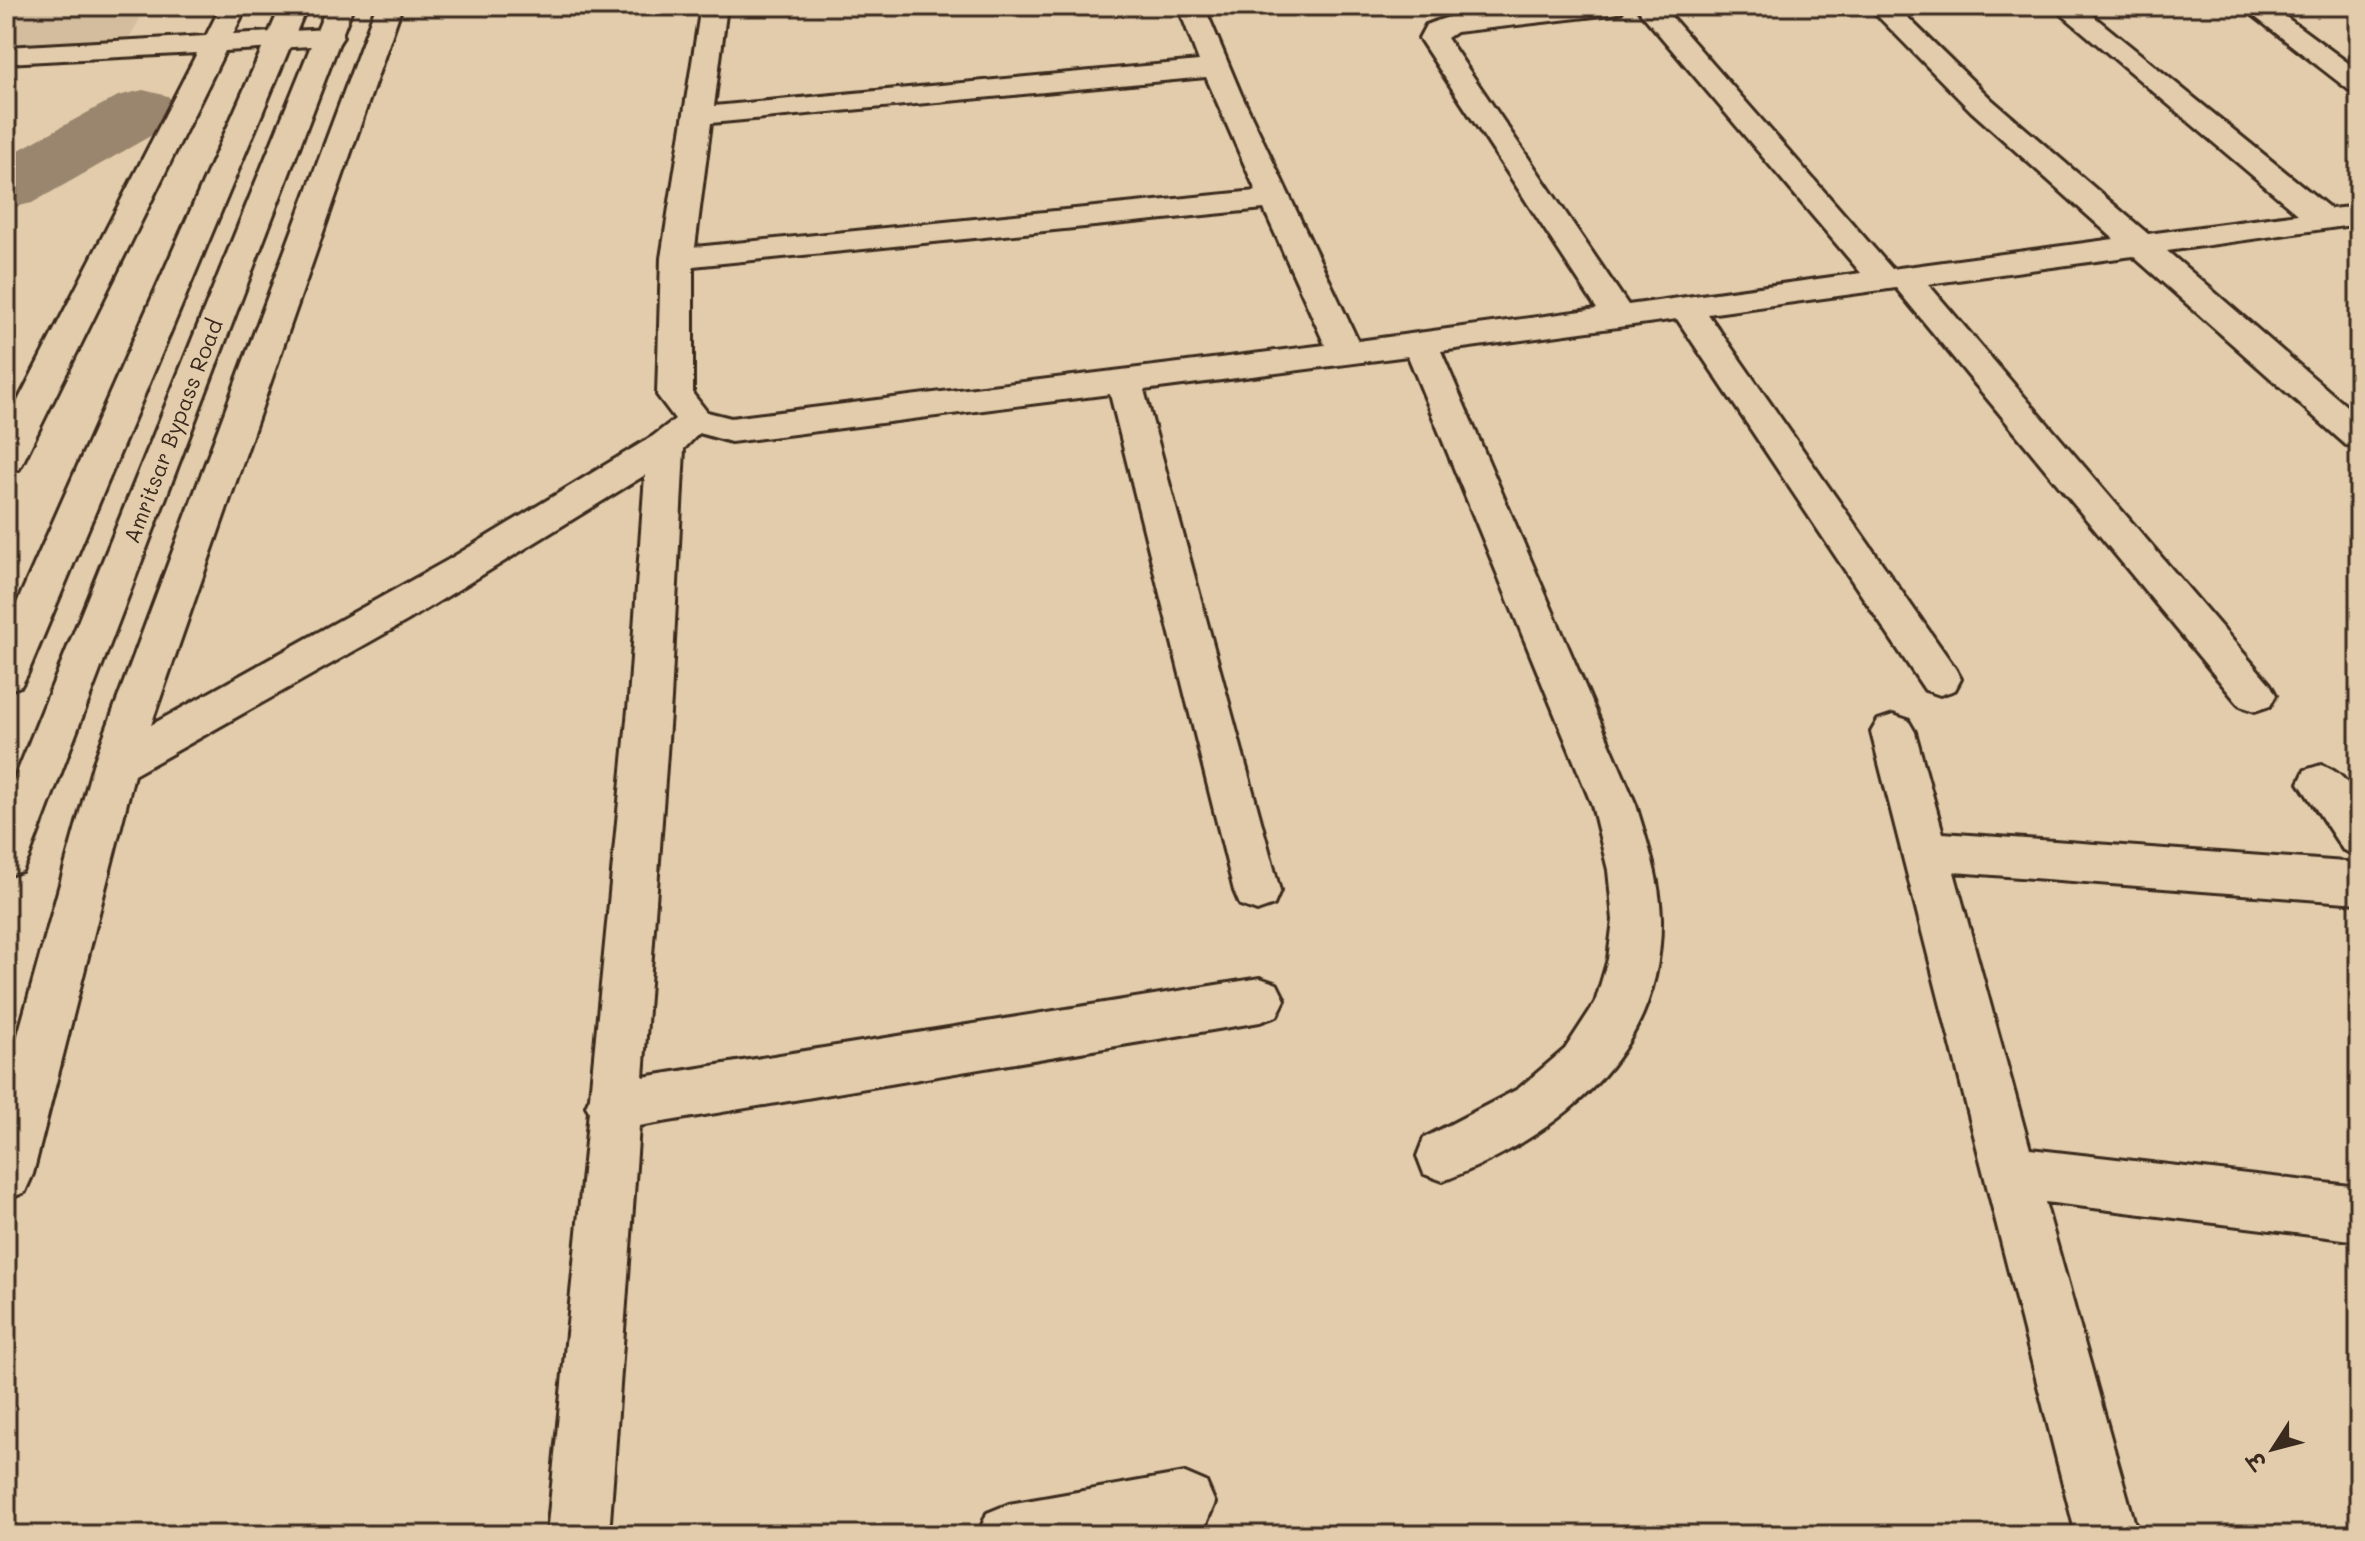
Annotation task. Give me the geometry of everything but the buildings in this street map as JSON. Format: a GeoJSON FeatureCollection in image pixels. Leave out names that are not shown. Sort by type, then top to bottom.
{"type":"FeatureCollection","features":[{"type":"Feature","properties":{"kind":"main road"},"geometry":{"type":"LineString","coordinates":[[6,460],[234,6]]}},
{"type":"Feature","properties":{"kind":"main road"},"geometry":{"type":"LineString","coordinates":[[6,675],[294,6]]}},
{"type":"Feature","properties":{"kind":"main road"},"geometry":{"type":"LineString","coordinates":[[6,1174],[115,765],[389,6]]}},
{"type":"Feature","properties":{"kind":"main road"},"geometry":{"type":"LineString","coordinates":[[578,1535],[612,1106],[650,699],[680,432],[675,395],[677,258],[714,6]]}},
{"type":"Feature","properties":{"kind":"main road"},"geometry":{"type":"LineString","coordinates":[[1191,6],[1214,68],[1277,198],[1346,353],[1343,354]]}},
{"type":"Feature","properties":{"kind":"main road"},"geometry":{"type":"LineString","coordinates":[[1612,6],[1450,25],[1436,31],[1433,38],[1619,316]]}},
{"type":"Feature","properties":{"kind":"main road"},"geometry":{"type":"LineString","coordinates":[[1648,6],[1895,279],[2255,695]]}},
{"type":"Feature","properties":{"kind":"main road"},"geometry":{"type":"LineString","coordinates":[[1881,6],[1981,105],[2359,437]]}},
{"type":"Feature","properties":{"kind":"main road"},"geometry":{"type":"LineString","coordinates":[[2065,6],[2325,220]]}},
{"type":"Feature","properties":{"kind":"main road"},"geometry":{"type":"LineString","coordinates":[[2254,6],[2359,84]]}},
{"type":"Feature","properties":{"kind":"main road"},"geometry":{"type":"LineString","coordinates":[[6,55],[281,39],[335,22]]}},
{"type":"Feature","properties":{"kind":"main road","name":"Amritsar Bypass Road"},"geometry":{"type":"LineString","coordinates":[[6,857],[335,22]]}},
{"type":"Feature","properties":{"kind":"main road"},"geometry":{"type":"LineString","coordinates":[[698,116],[1214,68]]}},
{"type":"Feature","properties":{"kind":"main road"},"geometry":{"type":"LineString","coordinates":[[677,258],[1277,198]]}},
{"type":"Feature","properties":{"kind":"main road"},"geometry":{"type":"LineString","coordinates":[[115,765],[432,589],[680,432],[731,430],[1343,354],[2144,247],[2359,215]]}},
{"type":"Feature","properties":{"kind":"main road"},"geometry":{"type":"LineString","coordinates":[[1686,307],[1940,679]]}},
{"type":"Feature","properties":{"kind":"main road"},"geometry":{"type":"LineString","coordinates":[[1420,343],[1614,805],[1632,873],[1636,935],[1620,1000],[1598,1050],[1550,1097],[1443,1156]]}},
{"type":"Feature","properties":{"kind":"main road"},"geometry":{"type":"LineString","coordinates":[[1124,380],[1257,891]]}},
{"type":"Feature","properties":{"kind":"main road"},"geometry":{"type":"LineString","coordinates":[[1893,732],[2107,1535]]}},
{"type":"Feature","properties":{"kind":"main road"},"geometry":{"type":"LineString","coordinates":[[2321,783],[2359,837]]}},
{"type":"Feature","properties":{"kind":"main road"},"geometry":{"type":"LineString","coordinates":[[1925,851],[2359,883]]}},
{"type":"Feature","properties":{"kind":"main road"},"geometry":{"type":"LineString","coordinates":[[612,1106],[1260,1000]]}},
{"type":"Feature","properties":{"kind":"main road"},"geometry":{"type":"LineString","coordinates":[[2010,1172],[2359,1214]]}},
{"type":"Feature","properties":{"kind":"main road"},"geometry":{"type":"LineString","coordinates":[[1009,1535],[1185,1503]]}},
{"type":"Feature","properties":{"kind":"shaded area"},"geometry":{"type":"Polygon","coordinates":[[[6,6],[147,6],[128,40],[6,53],[6,6]]]}},
{"type":"Feature","properties":{"kind":"waterway"},"geometry":{"type":"LineString","coordinates":[[6,187],[143,111]]}}]}
